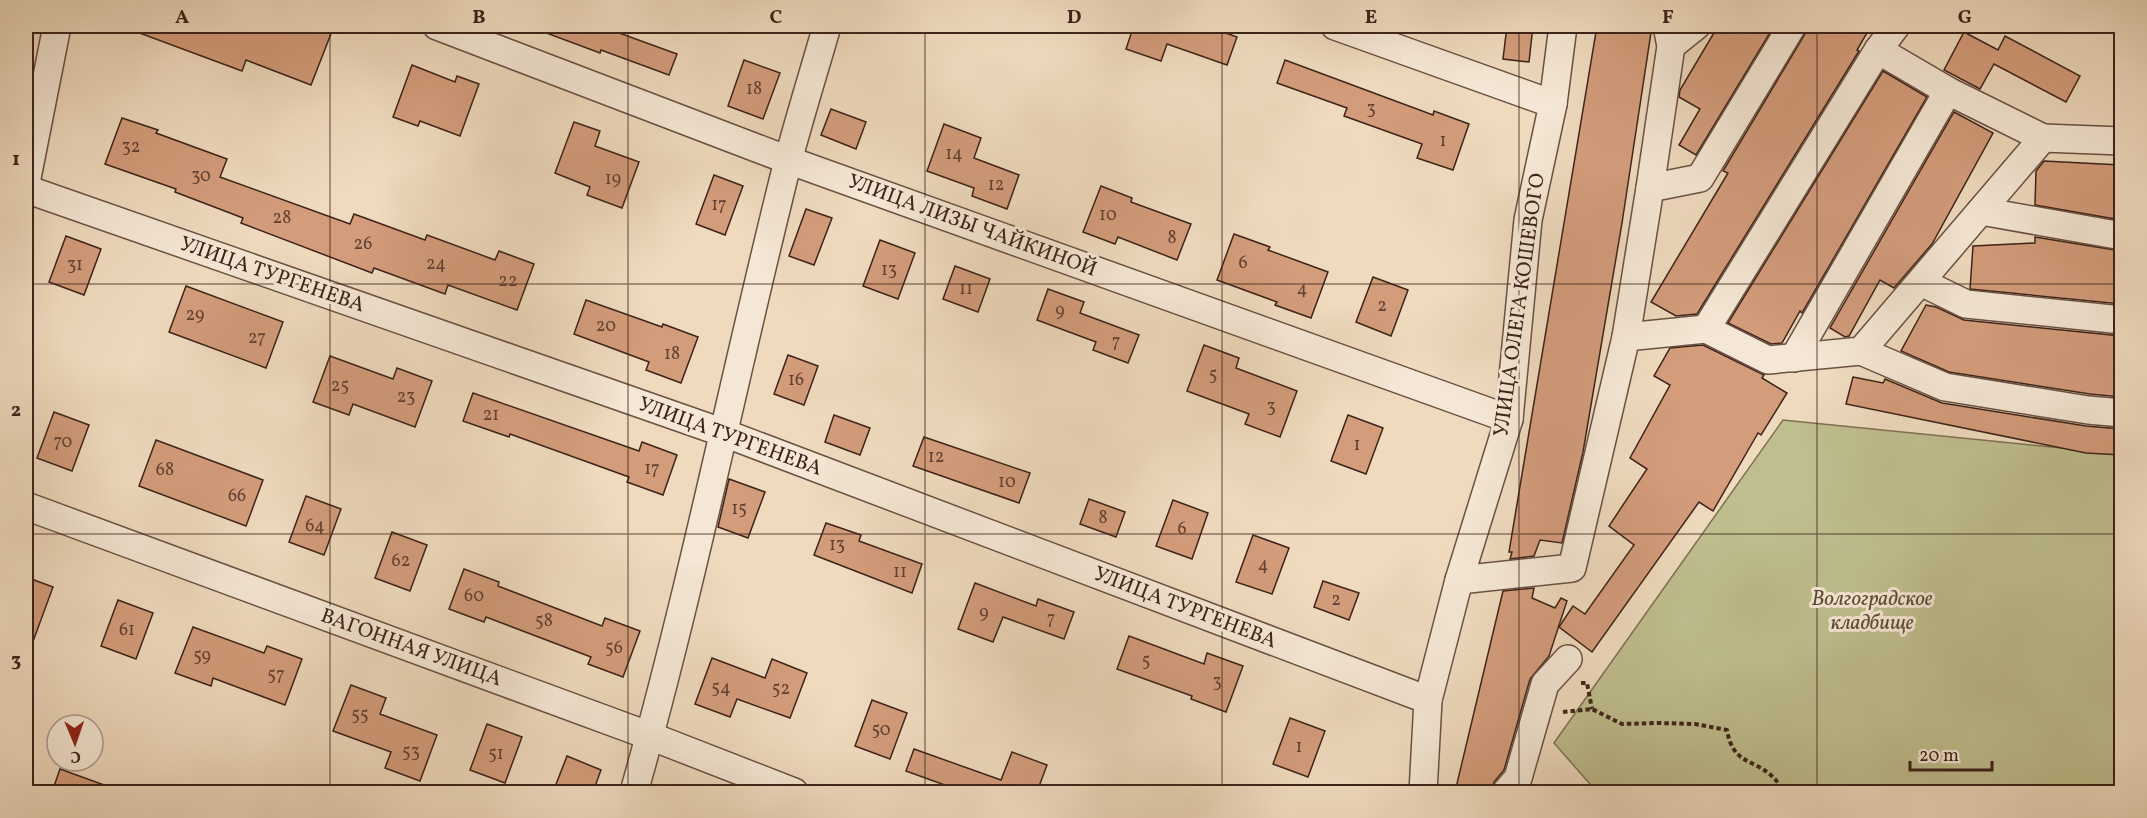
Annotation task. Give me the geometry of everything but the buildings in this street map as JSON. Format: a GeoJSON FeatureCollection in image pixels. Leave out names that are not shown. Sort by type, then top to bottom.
{"type":"FeatureCollection","features":[{"type":"Feature","properties":{"kind":"street"},"geometry":{"type":"LineString","coordinates":[[26,183],[57,26]]}},
{"type":"Feature","properties":{"kind":"street","name":"УЛИЦА ЛИЗЫ ЧАЙКИНОЙ"},"geometry":{"type":"LineString","coordinates":[[437,26],[788,160],[1509,419]]}},
{"type":"Feature","properties":{"kind":"street"},"geometry":{"type":"LineString","coordinates":[[634,792],[650,736],[724,433],[788,160],[827,26]]}},
{"type":"Feature","properties":{"kind":"street"},"geometry":{"type":"LineString","coordinates":[[1335,26],[1553,104]]}},
{"type":"Feature","properties":{"kind":"street","name":"УЛИЦА ОЛЕГА КОШЕВОГО"},"geometry":{"type":"LineString","coordinates":[[1423,792],[1428,700],[1459,580],[1509,419],[1528,220],[1553,104],[1563,26]]}},
{"type":"Feature","properties":{"kind":"street"},"geometry":{"type":"LineString","coordinates":[[1459,580],[1572,568],[1626,337],[1650,189],[1669,36],[1696,26]]}},
{"type":"Feature","properties":{"kind":"street"},"geometry":{"type":"LineString","coordinates":[[1650,189],[1700,178],[1791,26]]}},
{"type":"Feature","properties":{"kind":"street"},"geometry":{"type":"LineString","coordinates":[[1706,329],[1878,50],[1896,26]]}},
{"type":"Feature","properties":{"kind":"street"},"geometry":{"type":"LineString","coordinates":[[1878,50],[1948,91],[2043,138],[2121,141]]}},
{"type":"Feature","properties":{"kind":"street"},"geometry":{"type":"LineString","coordinates":[[1794,358],[1948,91]]}},
{"type":"Feature","properties":{"kind":"street"},"geometry":{"type":"LineString","coordinates":[[1861,351],[2043,138]]}},
{"type":"Feature","properties":{"kind":"street","name":"УЛИЦА ТУРГЕНЕВА"},"geometry":{"type":"LineString","coordinates":[[26,189],[724,433],[1428,700]]}},
{"type":"Feature","properties":{"kind":"street"},"geometry":{"type":"LineString","coordinates":[[1981,211],[2121,236]]}},
{"type":"Feature","properties":{"kind":"street"},"geometry":{"type":"LineString","coordinates":[[1921,282],[1966,304],[2121,320]]}},
{"type":"Feature","properties":{"kind":"street"},"geometry":{"type":"LineString","coordinates":[[1626,337],[1706,329],[1768,360],[1861,351],[1945,387],[2088,410],[2121,413]]}},
{"type":"Feature","properties":{"kind":"street","name":"ВАГОННАЯ УЛИЦА"},"geometry":{"type":"LineString","coordinates":[[26,506],[650,736],[795,792]]}},
{"type":"Feature","properties":{"kind":"street"},"geometry":{"type":"LineString","coordinates":[[1506,792],[1518,778],[1545,684],[1568,659]]}},
{"type":"Feature","properties":{"kind":"path"},"geometry":{"type":"LineString","coordinates":[[1539,703],[1555,713],[1592,709],[1622,724],[1695,724],[1727,730],[1729,744],[1742,759],[1773,776],[1785,792]]}},
{"type":"Feature","properties":{"kind":"green space","name":"Волгоградское кладбище"},"geometry":{"type":"Polygon","coordinates":[[[1783,420],[2121,454],[2121,792],[1597,792],[1554,743],[1783,420]]]}}]}
